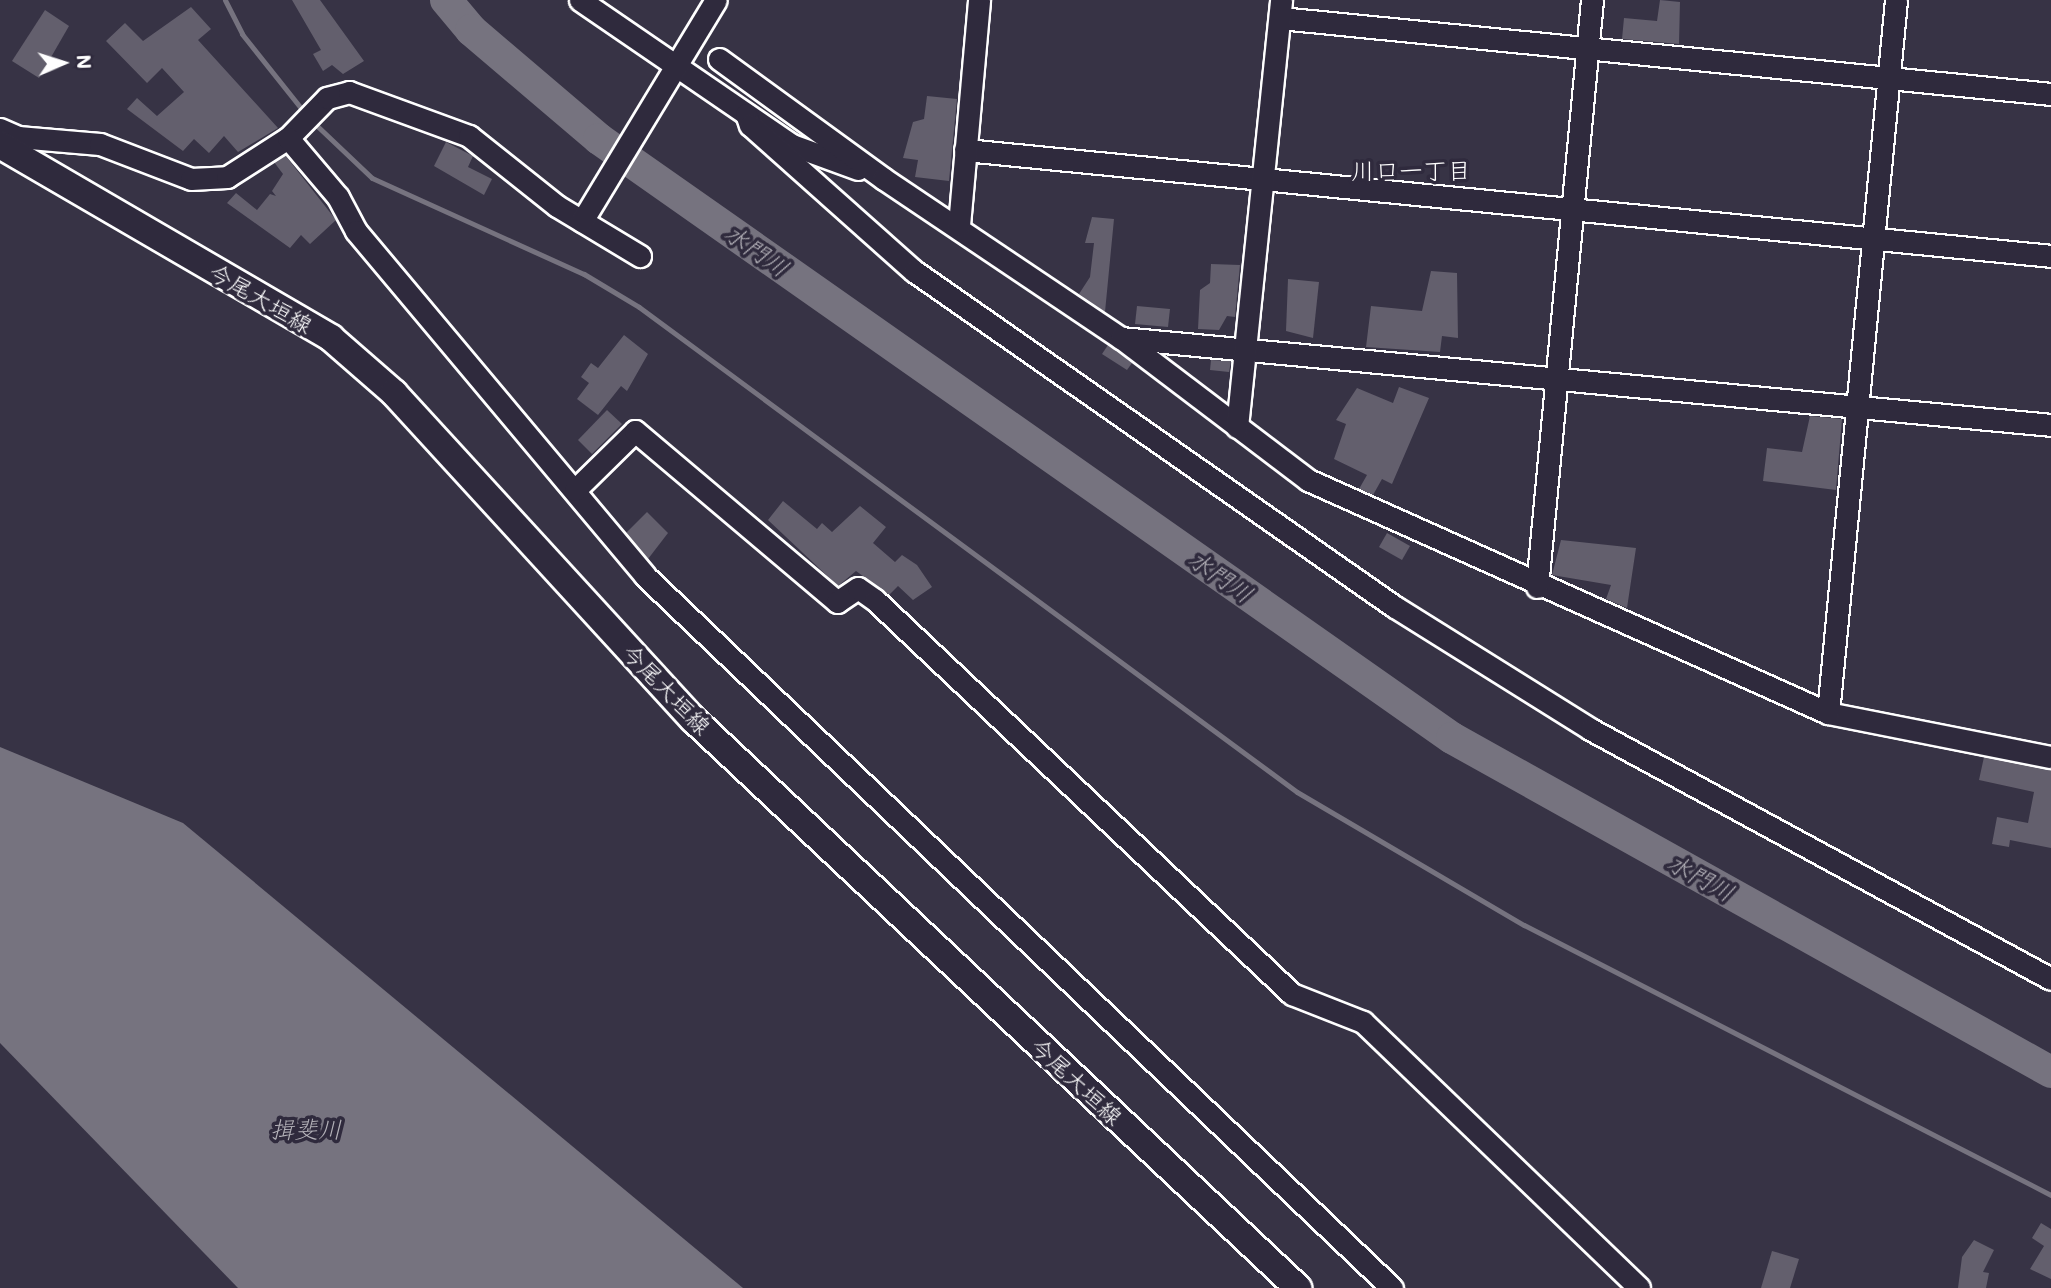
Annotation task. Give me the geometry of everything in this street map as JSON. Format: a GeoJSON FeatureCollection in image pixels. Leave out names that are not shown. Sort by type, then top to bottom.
{"type":"FeatureCollection","features":[{"type":"Feature","properties":{"kind":"main road","name":"今尾大垣線"},"geometry":{"type":"LineString","coordinates":[[0,145],[331,338],[394,393],[693,719],[1298,1288]]}},
{"type":"Feature","properties":{"kind":"street"},"geometry":{"type":"LineString","coordinates":[[580,0],[673,77],[746,114],[792,145],[884,180]]}},
{"type":"Feature","properties":{"kind":"street"},"geometry":{"type":"LineString","coordinates":[[582,221],[673,77],[716,0]]}},
{"type":"Feature","properties":{"kind":"street"},"geometry":{"type":"LineString","coordinates":[[959,225],[979,0]]}},
{"type":"Feature","properties":{"kind":"street"},"geometry":{"type":"LineString","coordinates":[[1537,587],[1592,0]]}},
{"type":"Feature","properties":{"kind":"street"},"geometry":{"type":"LineString","coordinates":[[1828,713],[1896,0]]}},
{"type":"Feature","properties":{"kind":"street"},"geometry":{"type":"LineString","coordinates":[[1237,427],[1265,177],[1280,9],[1587,49],[2051,94]]}},
{"type":"Feature","properties":{"kind":"street"},"geometry":{"type":"LineString","coordinates":[[719,59],[884,180],[959,225],[1121,338],[1308,480],[1537,587],[1828,713],[2051,757]]}},
{"type":"Feature","properties":{"kind":"street"},"geometry":{"type":"LineString","coordinates":[[0,129],[18,137],[100,144],[191,179],[227,177],[291,134],[327,98],[349,92],[469,136],[582,221],[640,256]]}},
{"type":"Feature","properties":{"kind":"street"},"geometry":{"type":"LineString","coordinates":[[746,114],[750,125],[915,271],[1395,607],[1590,729],[2051,979]]}},
{"type":"Feature","properties":{"kind":"street"},"geometry":{"type":"LineString","coordinates":[[291,134],[338,197],[356,231],[575,490],[712,646],[1392,1288]]}},
{"type":"Feature","properties":{"kind":"street"},"geometry":{"type":"LineString","coordinates":[[965,150],[1265,177],[2051,256]]}},
{"type":"Feature","properties":{"kind":"street"},"geometry":{"type":"LineString","coordinates":[[1121,338],[1246,346],[1557,379],[2051,425]]}},
{"type":"Feature","properties":{"kind":"street"},"geometry":{"type":"LineString","coordinates":[[575,490],[635,431],[837,602],[858,587],[876,600],[1292,993],[1363,1022],[1639,1288]]}},
{"type":"Feature","properties":{"kind":"water","name":"揖斐川"},"geometry":{"type":"Polygon","coordinates":[[[0,747],[183,823],[743,1288],[238,1288],[0,1043],[0,747]]]}},
{"type":"Feature","properties":{"kind":"building"},"geometry":{"type":"Polygon","coordinates":[[[292,0],[320,0],[364,61],[343,74],[332,65],[323,71],[313,54],[321,50],[292,0]]]}},
{"type":"Feature","properties":{"kind":"building"},"geometry":{"type":"Polygon","coordinates":[[[1660,0],[1680,2],[1679,44],[1622,39],[1624,18],[1657,21],[1660,0]]]}},
{"type":"Feature","properties":{"kind":"building"},"geometry":{"type":"Polygon","coordinates":[[[191,7],[211,29],[198,40],[278,128],[238,152],[224,136],[209,153],[194,139],[183,151],[127,109],[137,98],[157,116],[184,92],[162,68],[147,83],[106,41],[125,23],[143,41],[191,7]]]}},
{"type":"Feature","properties":{"kind":"building"},"geometry":{"type":"Polygon","coordinates":[[[45,10],[69,26],[39,78],[12,61],[45,10]]]}},
{"type":"Feature","properties":{"kind":"building"},"geometry":{"type":"Polygon","coordinates":[[[927,96],[957,99],[949,181],[915,177],[918,160],[903,158],[913,122],[924,119],[927,96]]]}},
{"type":"Feature","properties":{"kind":"building"},"geometry":{"type":"Polygon","coordinates":[[[446,142],[473,156],[468,167],[492,179],[484,195],[434,166],[446,142]]]}},
{"type":"Feature","properties":{"kind":"building"},"geometry":{"type":"Polygon","coordinates":[[[285,155],[336,220],[310,244],[301,235],[290,248],[227,203],[236,193],[257,210],[270,194],[276,196],[272,191],[283,174],[274,162],[285,155]]]}},
{"type":"Feature","properties":{"kind":"building"},"geometry":{"type":"Polygon","coordinates":[[[1092,217],[1114,219],[1105,312],[1079,294],[1090,277],[1094,243],[1085,243],[1092,217]]]}},
{"type":"Feature","properties":{"kind":"building"},"geometry":{"type":"Polygon","coordinates":[[[1211,264],[1240,265],[1235,317],[1227,316],[1219,330],[1198,329],[1200,290],[1210,283],[1211,264]]]}},
{"type":"Feature","properties":{"kind":"building"},"geometry":{"type":"Polygon","coordinates":[[[1431,271],[1457,273],[1458,338],[1442,336],[1440,352],[1366,347],[1371,306],[1422,311],[1431,271]]]}},
{"type":"Feature","properties":{"kind":"building"},"geometry":{"type":"Polygon","coordinates":[[[1288,279],[1319,282],[1313,338],[1286,331],[1288,279]]]}},
{"type":"Feature","properties":{"kind":"building"},"geometry":{"type":"Polygon","coordinates":[[[1137,306],[1170,309],[1168,327],[1135,324],[1137,306]]]}},
{"type":"Feature","properties":{"kind":"building"},"geometry":{"type":"Polygon","coordinates":[[[624,335],[648,354],[627,391],[621,386],[598,415],[577,399],[589,383],[581,377],[591,363],[598,368],[624,335]]]}},
{"type":"Feature","properties":{"kind":"building"},"geometry":{"type":"Polygon","coordinates":[[[1108,345],[1132,363],[1127,370],[1102,354],[1108,345]]]}},
{"type":"Feature","properties":{"kind":"building"},"geometry":{"type":"Polygon","coordinates":[[[1211,360],[1231,361],[1229,372],[1210,370],[1211,360]]]}},
{"type":"Feature","properties":{"kind":"building"},"geometry":{"type":"Polygon","coordinates":[[[1399,387],[1429,398],[1392,484],[1382,479],[1373,495],[1359,489],[1367,475],[1334,459],[1346,424],[1336,420],[1357,388],[1393,403],[1399,387]]]}},
{"type":"Feature","properties":{"kind":"building"},"geometry":{"type":"Polygon","coordinates":[[[607,410],[622,424],[592,454],[578,440],[607,410]]]}},
{"type":"Feature","properties":{"kind":"building"},"geometry":{"type":"Polygon","coordinates":[[[1810,416],[1842,419],[1836,490],[1763,481],[1767,448],[1802,452],[1810,416]]]}},
{"type":"Feature","properties":{"kind":"building"},"geometry":{"type":"Polygon","coordinates":[[[783,501],[817,529],[822,523],[832,532],[860,506],[886,527],[873,543],[895,562],[902,555],[917,565],[932,587],[913,600],[898,586],[889,595],[856,571],[838,586],[768,520],[783,501]]]}},
{"type":"Feature","properties":{"kind":"building"},"geometry":{"type":"Polygon","coordinates":[[[647,512],[668,533],[648,559],[626,533],[647,512]]]}},
{"type":"Feature","properties":{"kind":"building"},"geometry":{"type":"Polygon","coordinates":[[[1387,533],[1410,546],[1402,560],[1379,547],[1387,533]]]}},
{"type":"Feature","properties":{"kind":"building"},"geometry":{"type":"Polygon","coordinates":[[[1561,540],[1636,548],[1627,608],[1606,599],[1611,585],[1552,575],[1561,540]]]}},
{"type":"Feature","properties":{"kind":"building"},"geometry":{"type":"Polygon","coordinates":[[[1984,757],[2051,770],[2051,848],[2010,840],[2009,847],[1992,844],[1997,817],[2028,823],[2034,792],[1979,780],[1984,757]]]}},
{"type":"Feature","properties":{"kind":"building"},"geometry":{"type":"Polygon","coordinates":[[[2041,1223],[2051,1229],[2051,1279],[2030,1269],[2044,1246],[2032,1238],[2041,1223]]]}},
{"type":"Feature","properties":{"kind":"building"},"geometry":{"type":"Polygon","coordinates":[[[1974,1240],[1994,1250],[1983,1272],[1989,1273],[1986,1288],[1958,1288],[1962,1257],[1974,1240]]]}},
{"type":"Feature","properties":{"kind":"building"},"geometry":{"type":"Polygon","coordinates":[[[1772,1251],[1799,1259],[1790,1288],[1761,1288],[1772,1251]]]}},
{"type":"Feature","properties":{"kind":"waterway"},"geometry":{"type":"LineString","coordinates":[[225,0],[242,34],[304,112]]}},
{"type":"Feature","properties":{"kind":"waterway","name":"水門川"},"geometry":{"type":"LineString","coordinates":[[446,0],[471,30],[599,139],[1452,738],[2051,1072]]}},
{"type":"Feature","properties":{"kind":"waterway"},"geometry":{"type":"LineString","coordinates":[[313,122],[372,178],[584,274],[639,307],[1297,792],[1524,925],[2051,1195]]}},
{"type":"Feature","properties":{"kind":"district","name":"川口一丁目"},"geometry":{"type":"Point","coordinates":[1411,170]}}]}
